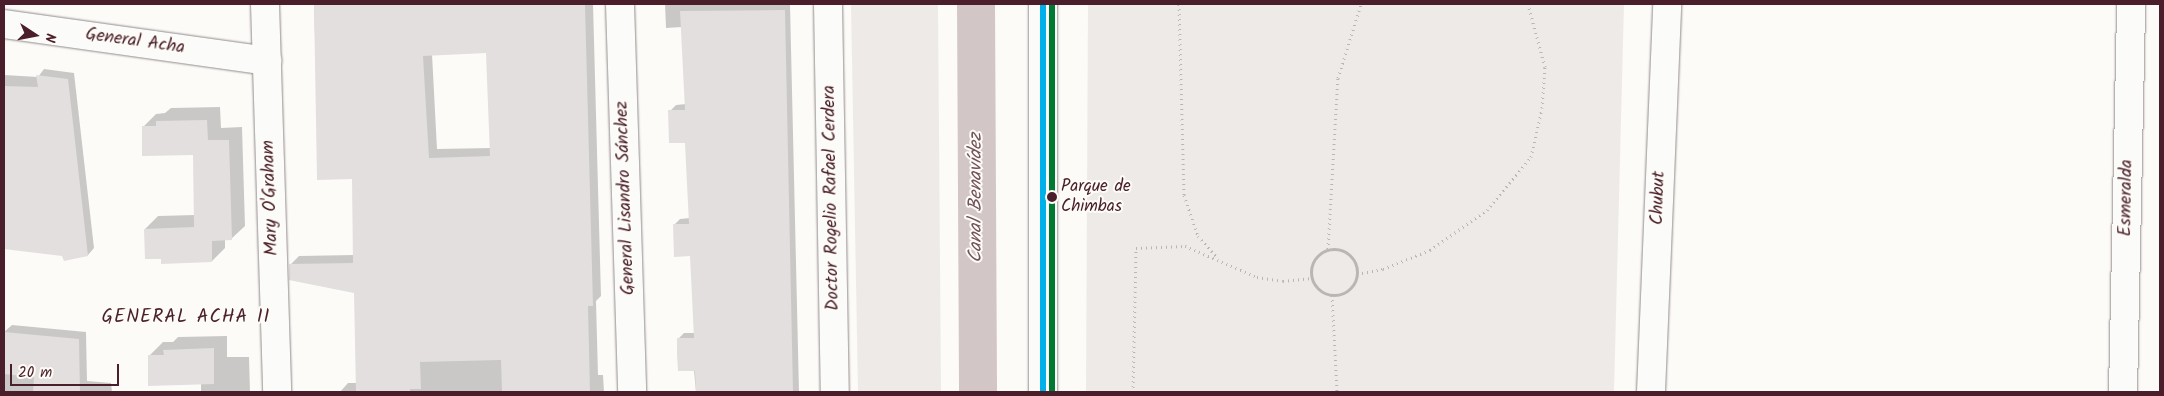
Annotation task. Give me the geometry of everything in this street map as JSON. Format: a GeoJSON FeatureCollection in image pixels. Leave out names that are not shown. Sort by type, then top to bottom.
{"type":"FeatureCollection","features":[{"type":"Feature","properties":{"kind":"street","name":"Mary O'Graham"},"geometry":{"type":"LineString","coordinates":[[265,4],[277,392]]}},
{"type":"Feature","properties":{"kind":"street","name":"General Lisandro Sánchez"},"geometry":{"type":"LineString","coordinates":[[620,4],[632,392]]}},
{"type":"Feature","properties":{"kind":"street","name":"Doctor Rogelio Rafael Cerdera"},"geometry":{"type":"LineString","coordinates":[[828,4],[835,392]]}},
{"type":"Feature","properties":{"kind":"street"},"geometry":{"type":"LineString","coordinates":[[1043,4],[1043,392]]}},
{"type":"Feature","properties":{"kind":"street","name":"Chubut"},"geometry":{"type":"LineString","coordinates":[[1651,392],[1667,4]]}},
{"type":"Feature","properties":{"kind":"street","name":"Esmeralda"},"geometry":{"type":"LineString","coordinates":[[2122,392],[2131,4]]}},
{"type":"Feature","properties":{"kind":"street","name":"General Acha"},"geometry":{"type":"LineString","coordinates":[[4,24],[267,61]]}},
{"type":"Feature","properties":{"kind":"path"},"geometry":{"type":"LineString","coordinates":[[1179,4],[1184,195],[1198,236],[1217,257]]}},
{"type":"Feature","properties":{"kind":"path"},"geometry":{"type":"LineString","coordinates":[[1328,250],[1338,78],[1361,4]]}},
{"type":"Feature","properties":{"kind":"path"},"geometry":{"type":"LineString","coordinates":[[1358,274],[1383,269],[1430,250],[1487,210],[1532,157],[1542,108],[1545,67],[1528,4]]}},
{"type":"Feature","properties":{"kind":"path"},"geometry":{"type":"LineString","coordinates":[[1133,392],[1136,248],[1185,246],[1217,257],[1257,277],[1283,281],[1312,278]]}},
{"type":"Feature","properties":{"kind":"path"},"geometry":{"type":"LineString","coordinates":[[1328,250],[1345,251],[1357,265],[1358,274],[1350,290],[1332,295],[1323,293],[1312,278],[1314,260],[1328,250]]}},
{"type":"Feature","properties":{"kind":"path"},"geometry":{"type":"LineString","coordinates":[[1332,295],[1337,392]]}},
{"type":"Feature","properties":{"kind":"shaded area"},"geometry":{"type":"Polygon","coordinates":[[[851,4],[938,4],[941,392],[858,392],[851,4]]]}},
{"type":"Feature","properties":{"kind":"shaded area","name":"Parque de Chimbas"},"geometry":{"type":"Polygon","coordinates":[[[1088,4],[1624,4],[1614,392],[1086,392],[1088,4]]]}},
{"type":"Feature","properties":{"kind":"building"},"geometry":{"type":"Polygon","coordinates":[[[314,4],[585,4],[593,306],[588,306],[590,392],[502,392],[501,360],[420,362],[421,389],[410,389],[410,392],[356,392],[354,293],[289,280],[289,264],[353,263],[352,179],[317,180],[314,4]],[[486,53],[423,56],[429,158],[490,156],[486,53]]]}},
{"type":"Feature","properties":{"kind":"building"},"geometry":{"type":"Polygon","coordinates":[[[785,10],[793,392],[696,392],[695,371],[678,371],[677,355],[677,338],[694,338],[690,256],[674,257],[673,224],[689,224],[685,143],[669,143],[668,110],[685,110],[680,11],[785,10]]]}},
{"type":"Feature","properties":{"kind":"building"},"geometry":{"type":"Polygon","coordinates":[[[36,75],[68,79],[88,256],[64,261],[62,256],[4,249],[4,86],[38,87],[36,75]]]}},
{"type":"Feature","properties":{"kind":"building"},"geometry":{"type":"Polygon","coordinates":[[[207,120],[208,140],[229,140],[232,240],[212,241],[212,262],[161,264],[161,259],[145,259],[144,229],[194,227],[193,155],[142,156],[142,126],[156,126],[156,121],[207,120]]]}},
{"type":"Feature","properties":{"kind":"building"},"geometry":{"type":"Polygon","coordinates":[[[4,332],[79,339],[80,392],[33,392],[34,377],[4,374],[4,332]]]}},
{"type":"Feature","properties":{"kind":"building"},"geometry":{"type":"Polygon","coordinates":[[[214,348],[214,384],[148,386],[148,355],[164,355],[163,350],[214,348]]]}},
{"type":"Feature","properties":{"kind":"waterway","name":"Canal Benavídez"},"geometry":{"type":"LineString","coordinates":[[976,4],[978,392]]}},
{"type":"Feature","properties":{"kind":"transit line"},"geometry":{"type":"LineString","coordinates":[[1043,4],[1043,392]]}},
{"type":"Feature","properties":{"kind":"transit line"},"geometry":{"type":"LineString","coordinates":[[1052,4],[1052,392]]}},
{"type":"Feature","properties":{"kind":"place","name":"Parque de Chimbas"},"geometry":{"type":"Point","coordinates":[1052,197]}},
{"type":"Feature","properties":{"kind":"district","name":"GENERAL ACHA II"},"geometry":{"type":"Point","coordinates":[186,318]}}]}
